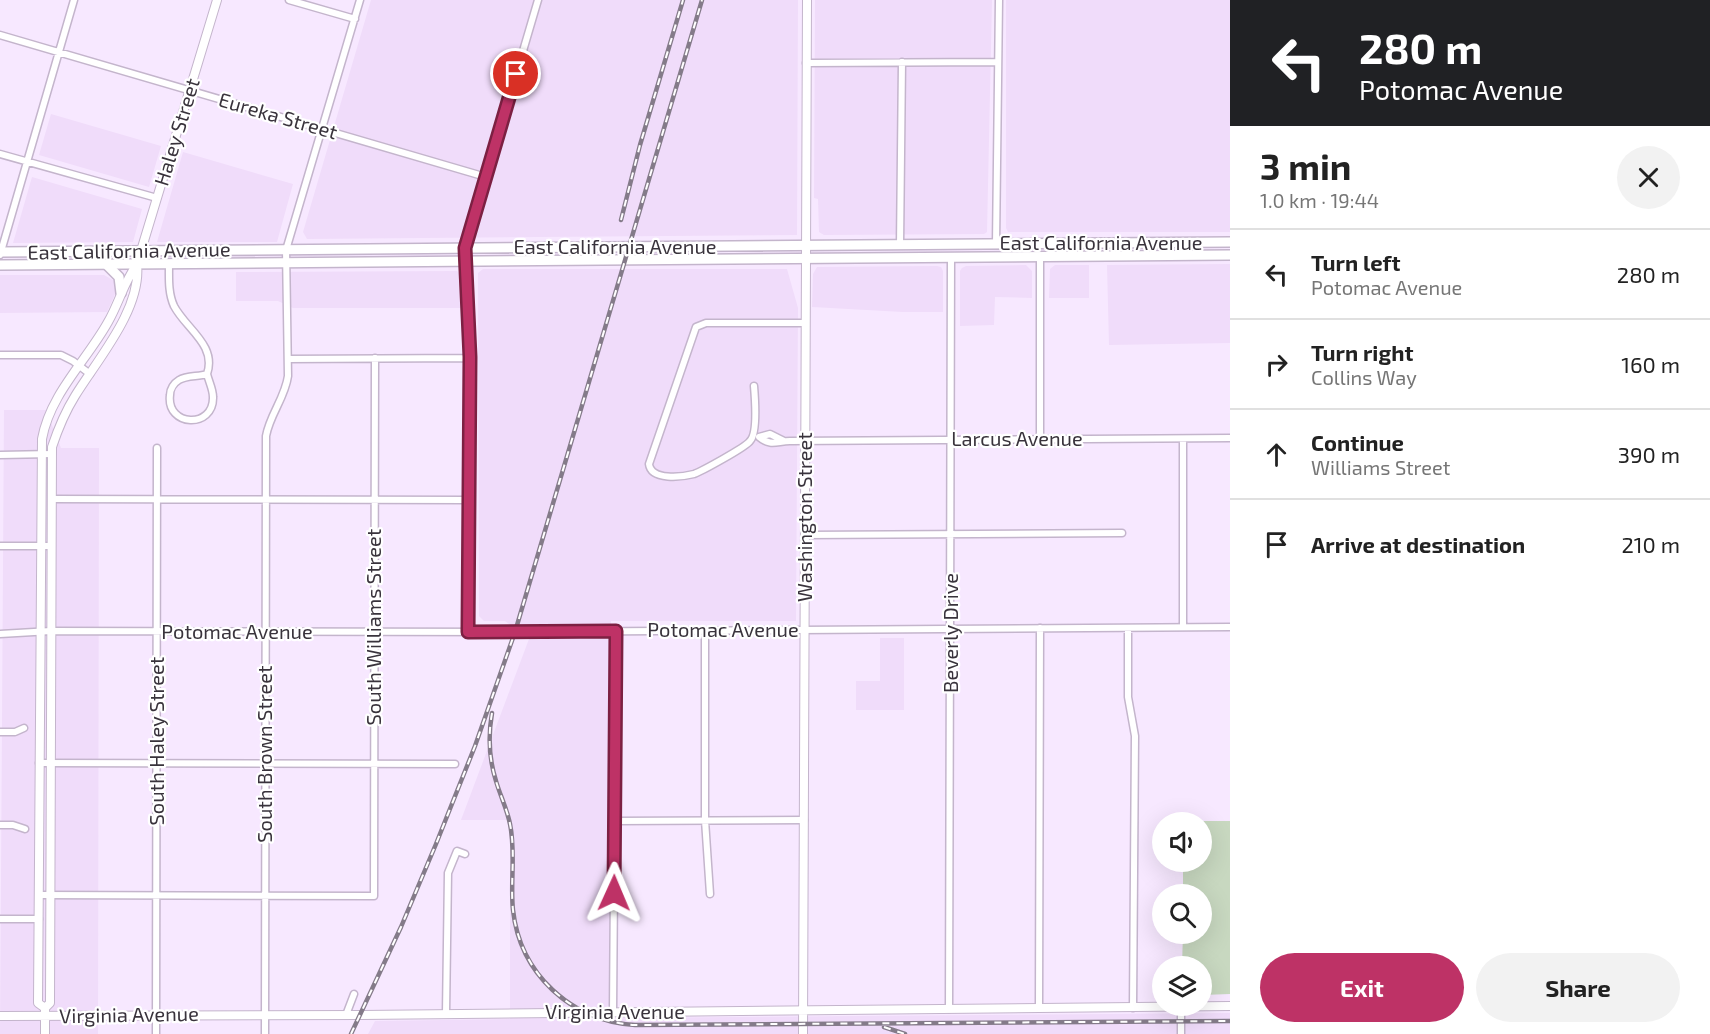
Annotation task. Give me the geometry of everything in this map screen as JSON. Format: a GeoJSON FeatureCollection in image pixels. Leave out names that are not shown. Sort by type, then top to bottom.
{"type":"FeatureCollection","features":[{"type":"Feature","properties":{"kind":"main road","name":"East California Avenue"},"geometry":{"type":"LineString","coordinates":[[0,253],[1230,242]]}},
{"type":"Feature","properties":{"kind":"main road"},"geometry":{"type":"LineString","coordinates":[[1091,256],[1138,250],[1143,248],[1145,243]]}},
{"type":"Feature","properties":{"kind":"main road"},"geometry":{"type":"LineString","coordinates":[[1040,256],[1049,250],[1083,249],[1095,244]]}},
{"type":"Feature","properties":{"kind":"main road","name":"East California Avenue"},"geometry":{"type":"LineString","coordinates":[[0,265],[1230,255]]}},
{"type":"Feature","properties":{"kind":"main road"},"geometry":{"type":"LineString","coordinates":[[107,265],[118,277],[122,293]]}},
{"type":"Feature","properties":{"kind":"street"},"geometry":{"type":"LineString","coordinates":[[0,253],[74,0]]}},
{"type":"Feature","properties":{"kind":"street","name":"Haley Street"},"geometry":{"type":"LineString","coordinates":[[137,264],[217,0]]}},
{"type":"Feature","properties":{"kind":"street"},"geometry":{"type":"LineString","coordinates":[[289,0],[355,19]]}},
{"type":"Feature","properties":{"kind":"street","name":"South Brown Street"},"geometry":{"type":"LineString","coordinates":[[265,1034],[266,436],[271,418],[285,393],[288,376],[286,250],[360,0]]}},
{"type":"Feature","properties":{"kind":"street"},"geometry":{"type":"LineString","coordinates":[[468,632],[470,357],[465,248],[538,0]]}},
{"type":"Feature","properties":{"kind":"street","name":"Washington Street"},"geometry":{"type":"LineString","coordinates":[[803,1034],[807,0]]}},
{"type":"Feature","properties":{"kind":"street"},"geometry":{"type":"LineString","coordinates":[[996,244],[999,0]]}},
{"type":"Feature","properties":{"kind":"street","name":"Eureka Street"},"geometry":{"type":"LineString","coordinates":[[0,35],[486,177]]}},
{"type":"Feature","properties":{"kind":"street"},"geometry":{"type":"LineString","coordinates":[[900,245],[902,62]]}},
{"type":"Feature","properties":{"kind":"street"},"geometry":{"type":"LineString","coordinates":[[806,63],[998,62]]}},
{"type":"Feature","properties":{"kind":"street"},"geometry":{"type":"LineString","coordinates":[[0,154],[157,198]]}},
{"type":"Feature","properties":{"kind":"street"},"geometry":{"type":"LineString","coordinates":[[1040,256],[1040,439]]}},
{"type":"Feature","properties":{"kind":"street","name":"Beverly Drive"},"geometry":{"type":"LineString","coordinates":[[949,1009],[951,257]]}},
{"type":"Feature","properties":{"kind":"street"},"geometry":{"type":"LineString","coordinates":[[45,1012],[38,1003],[39,632],[43,433],[65,385],[109,321],[129,276],[137,264]]}},
{"type":"Feature","properties":{"kind":"street"},"geometry":{"type":"LineString","coordinates":[[45,1034],[45,1012],[50,1003],[52,454],[57,433],[65,415],[118,332],[138,276],[137,264]]}},
{"type":"Feature","properties":{"kind":"street"},"geometry":{"type":"LineString","coordinates":[[170,264],[169,286],[173,304],[208,351],[207,374],[213,395],[213,405],[202,419],[180,418],[170,405],[172,387],[181,378],[207,374]]}},
{"type":"Feature","properties":{"kind":"street"},"geometry":{"type":"LineString","coordinates":[[754,386],[756,437],[750,442],[692,474],[660,475],[649,468],[696,327],[706,323],[805,323]]}},
{"type":"Feature","properties":{"kind":"street"},"geometry":{"type":"LineString","coordinates":[[0,355],[61,355],[90,374]]}},
{"type":"Feature","properties":{"kind":"street"},"geometry":{"type":"LineString","coordinates":[[288,359],[470,357]]}},
{"type":"Feature","properties":{"kind":"street","name":"South Williams Street"},"geometry":{"type":"LineString","coordinates":[[265,895],[374,896],[375,358]]}},
{"type":"Feature","properties":{"kind":"street","name":"Larcus Avenue"},"geometry":{"type":"LineString","coordinates":[[756,437],[770,434],[784,441],[1230,438]]}},
{"type":"Feature","properties":{"kind":"street"},"geometry":{"type":"LineString","coordinates":[[1183,439],[1183,627]]}},
{"type":"Feature","properties":{"kind":"street","name":"South Haley Street"},"geometry":{"type":"LineString","coordinates":[[156,1034],[157,448]]}},
{"type":"Feature","properties":{"kind":"street"},"geometry":{"type":"LineString","coordinates":[[0,455],[52,454]]}},
{"type":"Feature","properties":{"kind":"street"},"geometry":{"type":"LineString","coordinates":[[52,499],[469,500]]}},
{"type":"Feature","properties":{"kind":"street"},"geometry":{"type":"LineString","coordinates":[[805,535],[1122,533]]}},
{"type":"Feature","properties":{"kind":"street"},"geometry":{"type":"LineString","coordinates":[[0,546],[51,546]]}},
{"type":"Feature","properties":{"kind":"street","name":"Potomac Avenue"},"geometry":{"type":"LineString","coordinates":[[0,634],[51,631],[468,632],[1230,627]]}},
{"type":"Feature","properties":{"kind":"street"},"geometry":{"type":"LineString","coordinates":[[1039,1008],[1040,628]]}},
{"type":"Feature","properties":{"kind":"street"},"geometry":{"type":"LineString","coordinates":[[1128,628],[1128,698],[1135,736],[1133,1008]]}},
{"type":"Feature","properties":{"kind":"street"},"geometry":{"type":"LineString","coordinates":[[613,1012],[616,631]]}},
{"type":"Feature","properties":{"kind":"street"},"geometry":{"type":"LineString","coordinates":[[705,631],[705,820],[710,894]]}},
{"type":"Feature","properties":{"kind":"street"},"geometry":{"type":"LineString","coordinates":[[0,732],[15,732],[24,728]]}},
{"type":"Feature","properties":{"kind":"street"},"geometry":{"type":"LineString","coordinates":[[39,763],[455,764]]}},
{"type":"Feature","properties":{"kind":"street"},"geometry":{"type":"LineString","coordinates":[[615,821],[804,820]]}},
{"type":"Feature","properties":{"kind":"street"},"geometry":{"type":"LineString","coordinates":[[0,825],[13,825],[25,829]]}},
{"type":"Feature","properties":{"kind":"street"},"geometry":{"type":"LineString","coordinates":[[447,1013],[448,873],[457,851],[465,854]]}},
{"type":"Feature","properties":{"kind":"street"},"geometry":{"type":"LineString","coordinates":[[39,895],[265,895]]}},
{"type":"Feature","properties":{"kind":"street"},"geometry":{"type":"LineString","coordinates":[[0,919],[39,919]]}},
{"type":"Feature","properties":{"kind":"street"},"geometry":{"type":"LineString","coordinates":[[346,1015],[354,994]]}},
{"type":"Feature","properties":{"kind":"street","name":"Virginia Avenue"},"geometry":{"type":"LineString","coordinates":[[1212,1006],[1230,1006]]}},
{"type":"Feature","properties":{"kind":"street","name":"Virginia Avenue"},"geometry":{"type":"LineString","coordinates":[[0,1016],[45,1012],[156,1015],[346,1015],[1152,1008]]}},
{"type":"Feature","properties":{"kind":"street"},"geometry":{"type":"LineString","coordinates":[[1181,1016],[1181,1034]]}},
{"type":"Feature","properties":{"kind":"shaded area"},"geometry":{"type":"Polygon","coordinates":[[[371,0],[798,0],[797,235],[307,239],[303,232],[371,0]]]}},
{"type":"Feature","properties":{"kind":"shaded area"},"geometry":{"type":"Polygon","coordinates":[[[815,0],[992,0],[987,232],[984,234],[824,235],[819,232],[818,199],[814,198],[815,0]]]}},
{"type":"Feature","properties":{"kind":"shaded area"},"geometry":{"type":"Polygon","coordinates":[[[1006,0],[1230,0],[1230,232],[1008,232],[1006,228],[1006,0]]]}},
{"type":"Feature","properties":{"kind":"shaded area"},"geometry":{"type":"Polygon","coordinates":[[[51,114],[161,146],[149,187],[39,155],[51,114]]]}},
{"type":"Feature","properties":{"kind":"shaded area"},"geometry":{"type":"Polygon","coordinates":[[[183,152],[293,184],[277,242],[157,242],[183,152]]]}},
{"type":"Feature","properties":{"kind":"shaded area"},"geometry":{"type":"Polygon","coordinates":[[[32,177],[142,209],[133,242],[13,243],[32,177]]]}},
{"type":"Feature","properties":{"kind":"shaded area"},"geometry":{"type":"Polygon","coordinates":[[[1230,264],[1230,343],[1109,345],[1107,265],[1230,264]]]}},
{"type":"Feature","properties":{"kind":"shaded area"},"geometry":{"type":"Polygon","coordinates":[[[1026,265],[1032,271],[1032,298],[995,297],[994,325],[960,326],[960,271],[962,268],[966,266],[1026,265]]]}},
{"type":"Feature","properties":{"kind":"shaded area"},"geometry":{"type":"Polygon","coordinates":[[[1055,265],[1089,265],[1089,298],[1049,298],[1050,269],[1055,265]]]}},
{"type":"Feature","properties":{"kind":"shaded area"},"geometry":{"type":"Polygon","coordinates":[[[937,266],[943,271],[943,312],[812,307],[813,274],[817,267],[937,266]]]}},
{"type":"Feature","properties":{"kind":"shaded area"},"geometry":{"type":"Polygon","coordinates":[[[483,269],[787,269],[798,308],[796,621],[611,621],[610,1018],[1152,1014],[1152,1016],[1212,1016],[1212,1013],[1230,1013],[1230,1034],[368,1034],[375,1021],[510,1019],[508,820],[461,820],[529,639],[505,621],[484,621],[479,616],[478,273],[483,269]]]}},
{"type":"Feature","properties":{"kind":"shaded area"},"geometry":{"type":"Polygon","coordinates":[[[457,271],[461,275],[461,308],[293,308],[278,301],[236,301],[236,272],[457,271]]]}},
{"type":"Feature","properties":{"kind":"shaded area"},"geometry":{"type":"Polygon","coordinates":[[[0,275],[104,275],[113,280],[117,290],[107,312],[0,313],[0,275]]]}},
{"type":"Feature","properties":{"kind":"shaded area"},"geometry":{"type":"Polygon","coordinates":[[[4,410],[46,410],[61,448],[99,448],[98,1034],[0,1034],[4,410]]]}},
{"type":"Feature","properties":{"kind":"shaded area"},"geometry":{"type":"Polygon","coordinates":[[[880,638],[904,638],[904,710],[856,710],[856,681],[880,681],[880,638]]]}},
{"type":"Feature","properties":{"kind":"green space"},"geometry":{"type":"Polygon","coordinates":[[[1212,821],[1230,821],[1230,994],[1212,995],[1212,956],[1182,956],[1183,944],[1212,944],[1212,884],[1183,884],[1183,872],[1212,872],[1212,821]]]}},
{"type":"Feature","properties":{"kind":"railway"},"geometry":{"type":"LineString","coordinates":[[621,220],[640,145],[683,0]]}},
{"type":"Feature","properties":{"kind":"railway"},"geometry":{"type":"LineString","coordinates":[[351,1034],[401,927],[436,844],[475,746],[515,632],[702,0]]}},
{"type":"Feature","properties":{"kind":"railway"},"geometry":{"type":"LineString","coordinates":[[492,713],[491,756],[512,835],[512,899],[518,933],[526,954],[538,973],[553,990],[570,1004],[590,1014],[612,1022],[635,1025],[1230,1021]]}},
{"type":"Feature","properties":{"kind":"railway"},"geometry":{"type":"LineString","coordinates":[[884,1027],[905,1034]]}},
{"type":"Feature","properties":{"kind":"route"},"geometry":{"type":"LineString","coordinates":[[516,74],[465,248],[470,357],[468,632],[616,631],[614,893]]}}]}
